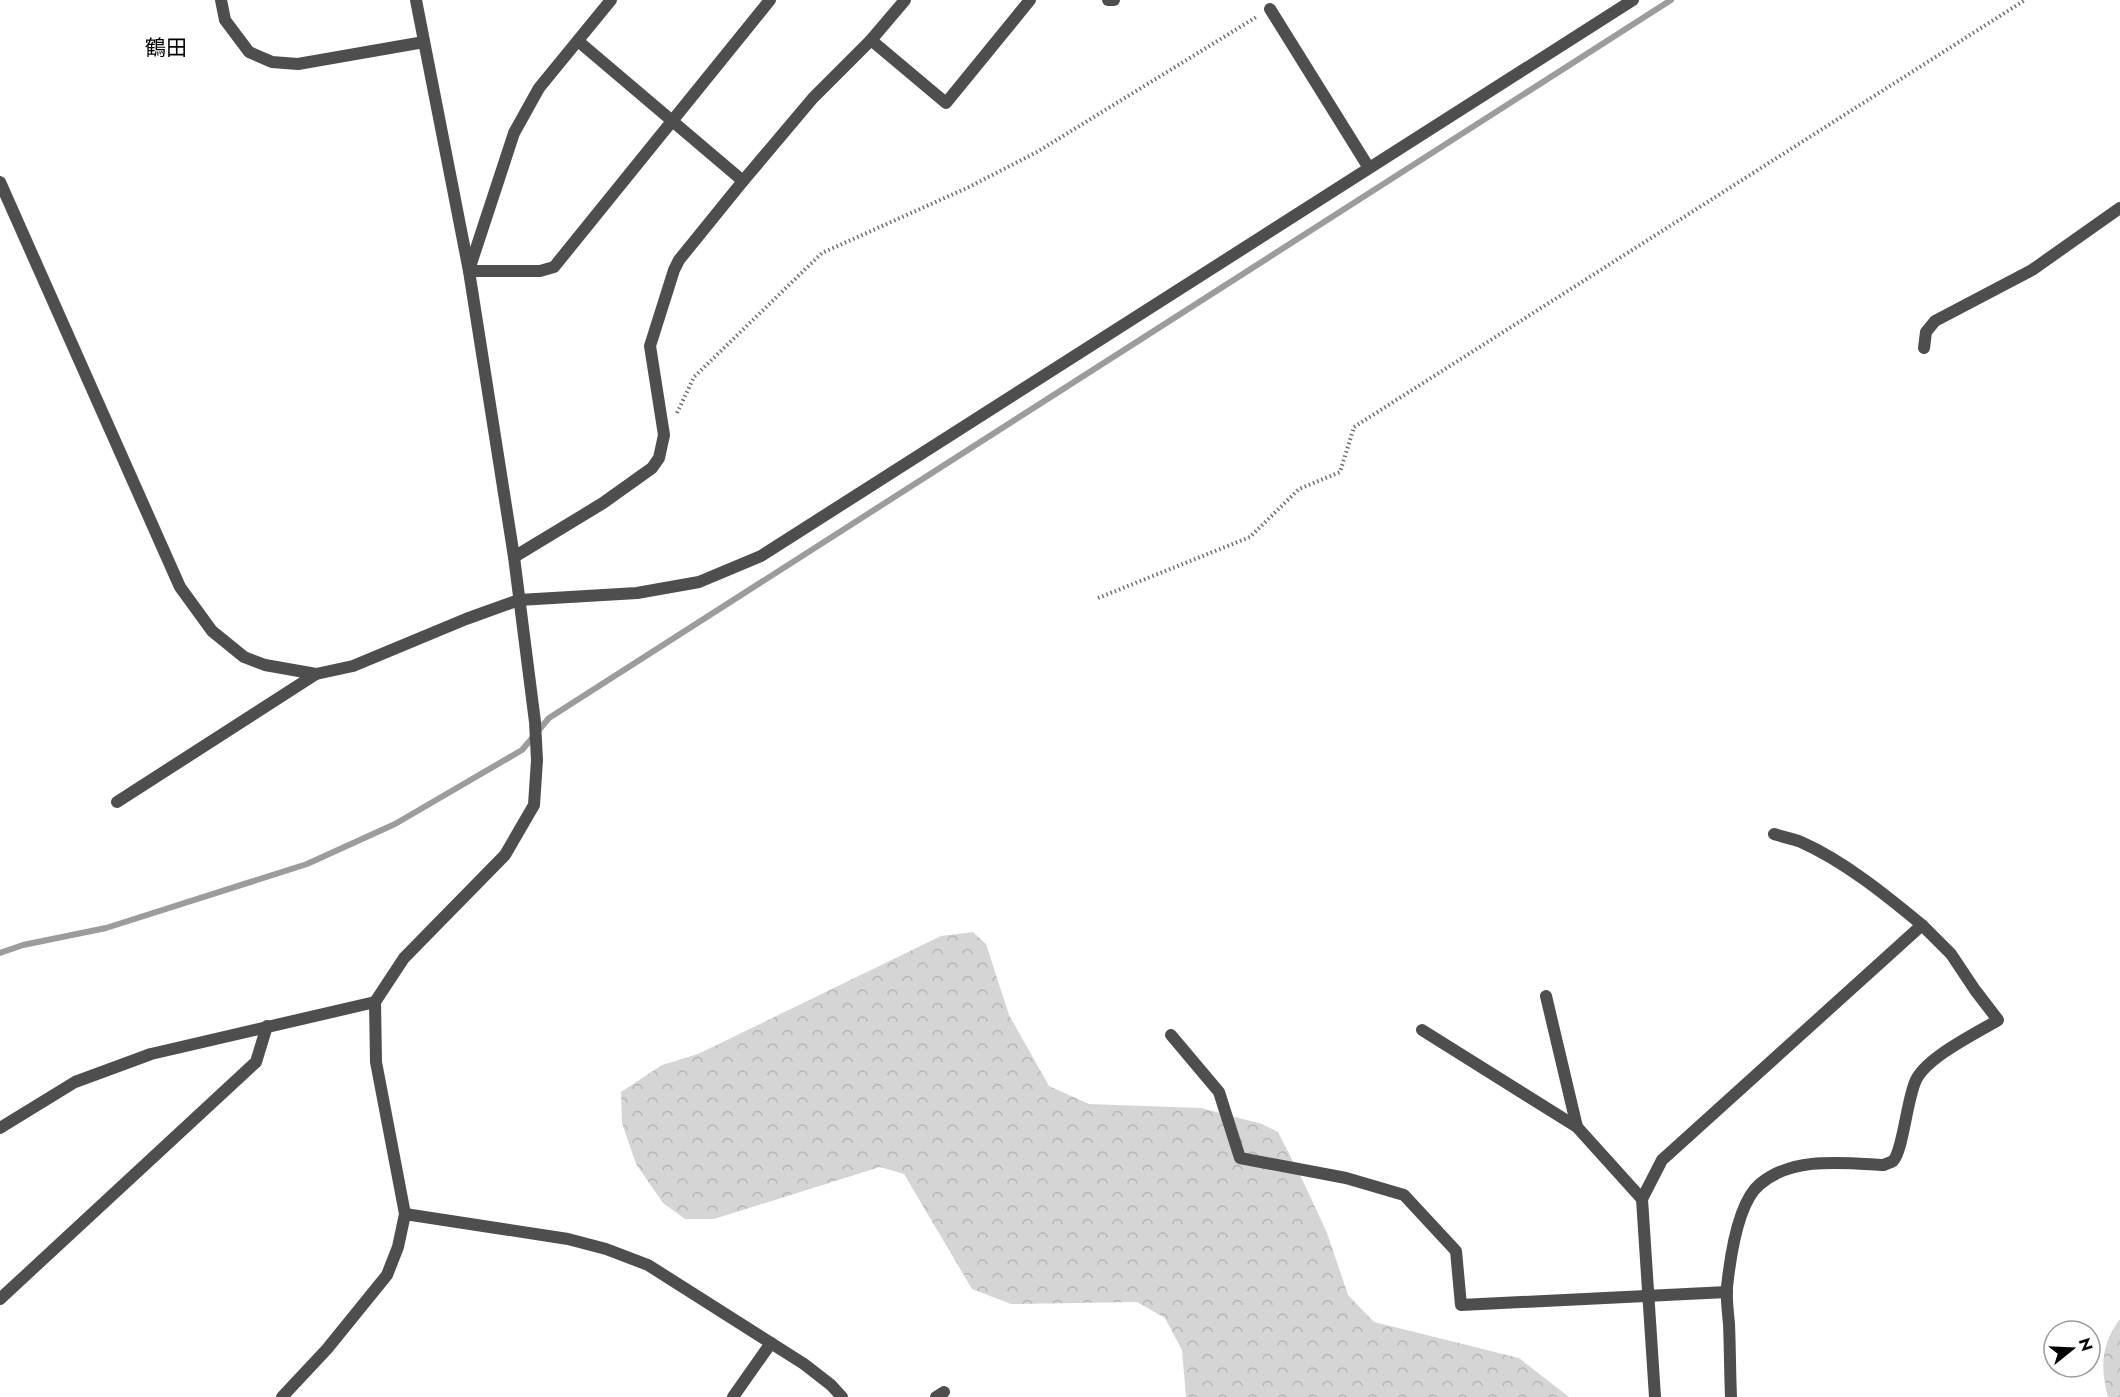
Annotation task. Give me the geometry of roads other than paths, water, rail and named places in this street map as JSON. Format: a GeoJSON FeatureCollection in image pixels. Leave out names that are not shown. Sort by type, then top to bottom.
{"type":"FeatureCollection","features":[{"type":"Feature","properties":{"kind":"street"},"geometry":{"type":"LineString","coordinates":[[221,0],[225,20],[249,52],[272,62],[298,64],[424,42]]}},
{"type":"Feature","properties":{"kind":"street"},"geometry":{"type":"LineString","coordinates":[[282,1397],[327,1349],[387,1275],[399,1247],[405,1214],[376,1062],[375,1002],[404,958],[505,855],[534,805],[537,760],[535,722],[514,557],[469,271],[416,0]]}},
{"type":"Feature","properties":{"kind":"street"},"geometry":{"type":"LineString","coordinates":[[469,271],[514,134],[539,88],[610,0]]}},
{"type":"Feature","properties":{"kind":"street"},"geometry":{"type":"LineString","coordinates":[[469,271],[540,271],[554,267],[770,0]]}},
{"type":"Feature","properties":{"kind":"street"},"geometry":{"type":"LineString","coordinates":[[514,557],[603,503],[652,468],[659,458],[663,441],[650,346],[679,260],[813,98],[871,40],[905,0]]}},
{"type":"Feature","properties":{"kind":"street"},"geometry":{"type":"LineString","coordinates":[[871,40],[945,103],[1030,0]]}},
{"type":"Feature","properties":{"kind":"street"},"geometry":{"type":"LineString","coordinates":[[1107,0],[1109,2],[1114,0]]}},
{"type":"Feature","properties":{"kind":"street"},"geometry":{"type":"LineString","coordinates":[[117,802],[316,674],[353,666],[466,619],[519,600],[637,593],[699,582],[761,556],[1633,0]]}},
{"type":"Feature","properties":{"kind":"street"},"geometry":{"type":"LineString","coordinates":[[1270,9],[1369,168]]}},
{"type":"Feature","properties":{"kind":"street"},"geometry":{"type":"LineString","coordinates":[[578,41],[743,181]]}},
{"type":"Feature","properties":{"kind":"street"},"geometry":{"type":"LineString","coordinates":[[0,182],[180,587],[212,631],[244,657],[265,665],[316,674]]}},
{"type":"Feature","properties":{"kind":"street"},"geometry":{"type":"LineString","coordinates":[[1924,348],[1926,332],[1935,321],[2032,270],[2120,208]]}},
{"type":"Feature","properties":{"kind":"street"},"geometry":{"type":"LineString","coordinates":[[1731,1397],[1727,1292],[1740,1217],[1750,1194],[1774,1175],[1801,1166],[1822,1163],[1884,1165],[1893,1161],[1900,1148],[1904,1122],[1916,1080],[1934,1060],[1998,1020],[1951,954],[1922,925],[1886,895],[1801,842],[1774,834]]}},
{"type":"Feature","properties":{"kind":"street"},"geometry":{"type":"LineString","coordinates":[[1655,1397],[1642,1199],[1662,1160],[1922,925]]}},
{"type":"Feature","properties":{"kind":"street"},"geometry":{"type":"LineString","coordinates":[[1546,996],[1577,1127]]}},
{"type":"Feature","properties":{"kind":"street"},"geometry":{"type":"LineString","coordinates":[[0,1128],[75,1082],[151,1054],[375,1002]]}},
{"type":"Feature","properties":{"kind":"street"},"geometry":{"type":"LineString","coordinates":[[0,1299],[256,1062],[267,1026]]}},
{"type":"Feature","properties":{"kind":"street"},"geometry":{"type":"LineString","coordinates":[[1422,1030],[1577,1127],[1642,1199]]}},
{"type":"Feature","properties":{"kind":"street"},"geometry":{"type":"LineString","coordinates":[[1171,1035],[1219,1092],[1240,1158],[1346,1178],[1404,1195],[1456,1251],[1461,1305],[1727,1292]]}},
{"type":"Feature","properties":{"kind":"street"},"geometry":{"type":"LineString","coordinates":[[405,1214],[568,1239],[606,1249],[648,1265],[804,1364],[831,1385],[842,1397]]}},
{"type":"Feature","properties":{"kind":"street"},"geometry":{"type":"LineString","coordinates":[[733,1397],[771,1343]]}},
{"type":"Feature","properties":{"kind":"waterway"},"geometry":{"type":"LineString","coordinates":[[0,953],[23,945],[106,928],[307,864],[395,824],[522,750],[549,718],[1671,0]]}},
{"type":"Feature","properties":{"kind":"district","name":"鶴田"},"geometry":{"type":"Point","coordinates":[166,48]}}]}
